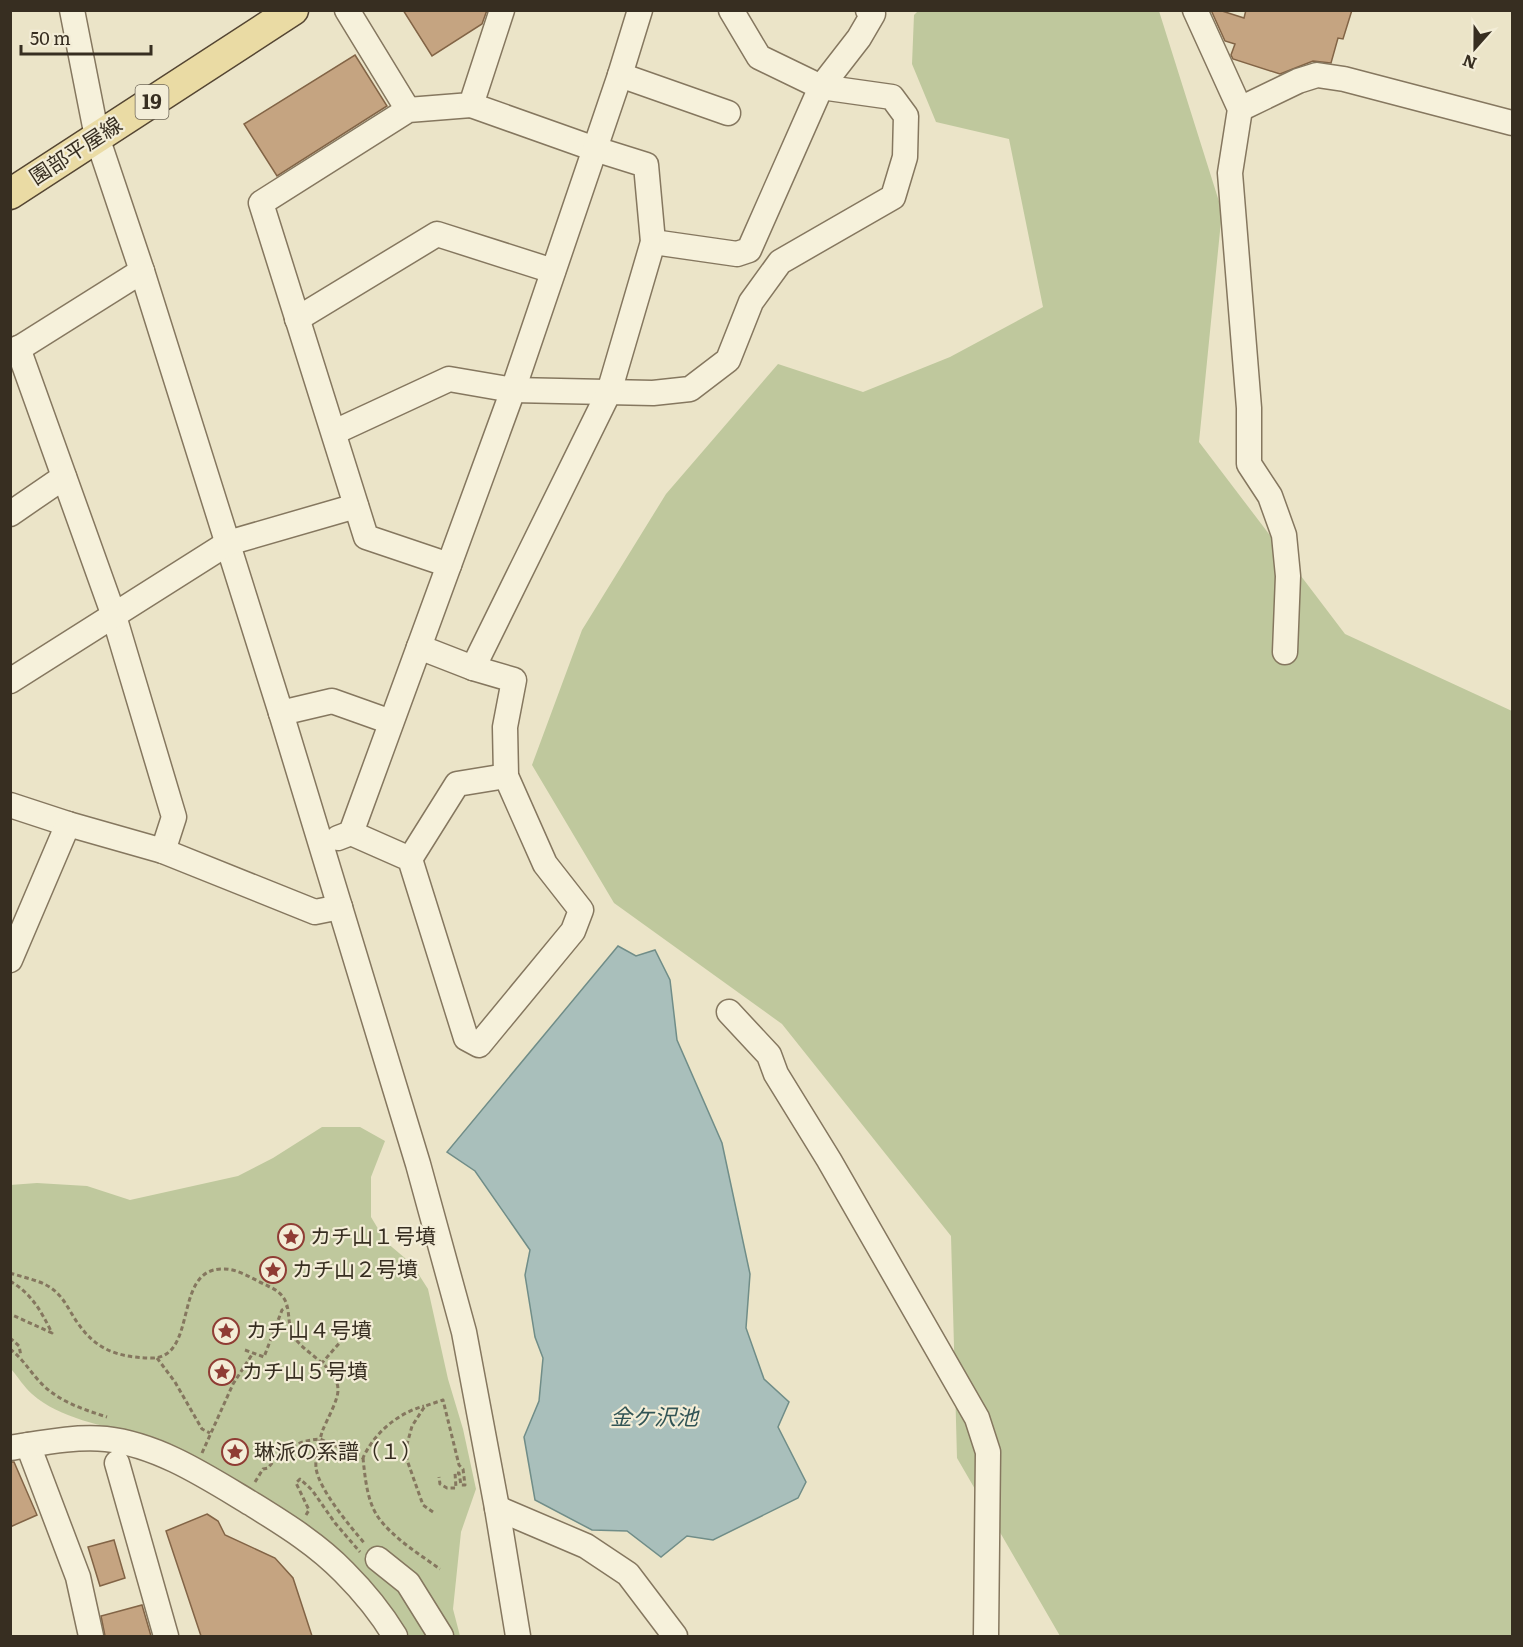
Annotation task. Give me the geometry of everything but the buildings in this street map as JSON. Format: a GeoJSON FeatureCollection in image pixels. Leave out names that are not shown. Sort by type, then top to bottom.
{"type":"FeatureCollection","features":[{"type":"Feature","properties":{"kind":"main road","name":"園部平屋線"},"geometry":{"type":"LineString","coordinates":[[10,194],[293,10]]}},
{"type":"Feature","properties":{"kind":"street"},"geometry":{"type":"LineString","coordinates":[[72,10],[97,137],[228,543],[322,844],[418,1164],[464,1332],[518,1636]]}},
{"type":"Feature","properties":{"kind":"street"},"geometry":{"type":"LineString","coordinates":[[347,10],[408,110]]}},
{"type":"Feature","properties":{"kind":"street"},"geometry":{"type":"LineString","coordinates":[[471,105],[502,10]]}},
{"type":"Feature","properties":{"kind":"street"},"geometry":{"type":"LineString","coordinates":[[351,833],[513,390],[640,10]]}},
{"type":"Feature","properties":{"kind":"street"},"geometry":{"type":"LineString","coordinates":[[339,430],[448,379],[513,390],[653,393],[690,389],[728,360],[751,302],[780,262],[893,197],[905,158],[906,116],[892,97],[821,87],[759,57],[731,10]]}},
{"type":"Feature","properties":{"kind":"street"},"geometry":{"type":"LineString","coordinates":[[653,242],[736,254],[749,250],[821,87],[859,38],[873,14],[868,10]]}},
{"type":"Feature","properties":{"kind":"street"},"geometry":{"type":"LineString","coordinates":[[1195,10],[1240,109],[1230,173],[1249,408],[1249,464],[1270,496],[1284,535],[1288,576],[1285,652]]}},
{"type":"Feature","properties":{"kind":"street"},"geometry":{"type":"LineString","coordinates":[[620,75],[728,113]]}},
{"type":"Feature","properties":{"kind":"street"},"geometry":{"type":"LineString","coordinates":[[1240,109],[1298,81],[1317,75],[1344,78],[1512,123]]}},
{"type":"Feature","properties":{"kind":"street"},"geometry":{"type":"LineString","coordinates":[[449,565],[366,537],[261,202],[408,110],[471,105],[646,165],[653,242],[609,392],[472,668]]}},
{"type":"Feature","properties":{"kind":"street"},"geometry":{"type":"LineString","coordinates":[[297,319],[437,234],[553,271]]}},
{"type":"Feature","properties":{"kind":"street"},"geometry":{"type":"LineString","coordinates":[[142,271],[14,351],[64,477],[114,616],[174,817],[163,851]]}},
{"type":"Feature","properties":{"kind":"street"},"geometry":{"type":"LineString","coordinates":[[10,514],[64,477]]}},
{"type":"Feature","properties":{"kind":"street"},"geometry":{"type":"LineString","coordinates":[[10,681],[228,543],[356,506]]}},
{"type":"Feature","properties":{"kind":"street"},"geometry":{"type":"LineString","coordinates":[[322,844],[351,833],[410,859],[466,1038],[478,1045],[573,931],[580,910],[545,864],[506,776],[505,727],[514,680],[472,668],[419,647]]}},
{"type":"Feature","properties":{"kind":"street"},"geometry":{"type":"LineString","coordinates":[[281,713],[332,701],[391,722]]}},
{"type":"Feature","properties":{"kind":"street"},"geometry":{"type":"LineString","coordinates":[[410,859],[457,784],[506,776]]}},
{"type":"Feature","properties":{"kind":"street"},"geometry":{"type":"LineString","coordinates":[[10,805],[163,851],[315,912],[340,907]]}},
{"type":"Feature","properties":{"kind":"street"},"geometry":{"type":"LineString","coordinates":[[10,960],[68,824]]}},
{"type":"Feature","properties":{"kind":"street"},"geometry":{"type":"LineString","coordinates":[[729,1012],[769,1055],[776,1074],[829,1160],[977,1418],[988,1452],[986,1636]]}},
{"type":"Feature","properties":{"kind":"street"},"geometry":{"type":"LineString","coordinates":[[91,1636],[78,1577],[19,1447],[74,1438],[107,1439],[141,1446],[189,1467],[280,1522],[320,1550],[360,1589],[395,1636]]}},
{"type":"Feature","properties":{"kind":"street"},"geometry":{"type":"LineString","coordinates":[[117,1463],[166,1636]]}},
{"type":"Feature","properties":{"kind":"street"},"geometry":{"type":"LineString","coordinates":[[497,1508],[586,1546],[628,1574],[675,1636]]}},
{"type":"Feature","properties":{"kind":"street"},"geometry":{"type":"LineString","coordinates":[[360,1589],[380,1565],[408,1583],[441,1636]]}},
{"type":"Feature","properties":{"kind":"path"},"geometry":{"type":"LineString","coordinates":[[10,1273],[36,1281],[56,1291],[88,1337],[100,1347],[118,1355],[156,1358],[166,1356],[176,1346],[198,1281],[207,1272],[220,1268],[232,1270],[276,1289],[286,1297],[296,1341],[336,1380],[338,1391],[320,1439],[316,1467],[320,1480],[344,1519],[380,1565]]}},
{"type":"Feature","properties":{"kind":"path"},"geometry":{"type":"LineString","coordinates":[[10,1281],[24,1290],[38,1305],[52,1333],[10,1314]]}},
{"type":"Feature","properties":{"kind":"path"},"geometry":{"type":"LineString","coordinates":[[245,1350],[264,1357],[282,1310],[287,1307]]}},
{"type":"Feature","properties":{"kind":"path"},"geometry":{"type":"LineString","coordinates":[[10,1338],[19,1346],[21,1357]]}},
{"type":"Feature","properties":{"kind":"path"},"geometry":{"type":"LineString","coordinates":[[321,1364],[343,1339]]}},
{"type":"Feature","properties":{"kind":"path"},"geometry":{"type":"LineString","coordinates":[[10,1349],[21,1357],[38,1381],[50,1392],[66,1402],[113,1420]]}},
{"type":"Feature","properties":{"kind":"path"},"geometry":{"type":"LineString","coordinates":[[202,1454],[232,1384],[253,1353]]}},
{"type":"Feature","properties":{"kind":"path"},"geometry":{"type":"LineString","coordinates":[[156,1358],[175,1382],[202,1429],[211,1433]]}},
{"type":"Feature","properties":{"kind":"path"},"geometry":{"type":"LineString","coordinates":[[439,1478],[440,1484],[447,1488],[456,1488],[455,1473],[459,1473],[461,1485],[465,1485],[463,1469],[459,1465],[443,1400],[412,1409],[386,1426],[363,1458],[366,1486],[377,1515],[389,1529],[440,1569]]}},
{"type":"Feature","properties":{"kind":"path"},"geometry":{"type":"LineString","coordinates":[[425,1406],[412,1426],[406,1448],[407,1460],[423,1505],[433,1512]]}},
{"type":"Feature","properties":{"kind":"path"},"geometry":{"type":"LineString","coordinates":[[252,1486],[263,1469],[268,1468],[278,1454],[303,1442],[320,1439],[363,1458]]}},
{"type":"Feature","properties":{"kind":"path"},"geometry":{"type":"LineString","coordinates":[[299,1517],[304,1516],[309,1510],[296,1484],[300,1479],[312,1490],[335,1523],[380,1565]]}},
{"type":"Feature","properties":{"kind":"green space"},"geometry":{"type":"Polygon","coordinates":[[[918,11],[1159,11],[1222,211],[1199,442],[1345,634],[1512,711],[1512,1636],[1060,1636],[957,1458],[951,1236],[782,1024],[614,903],[532,765],[582,630],[666,494],[778,364],[863,392],[950,357],[1043,307],[1009,139],[936,122],[912,64],[914,15],[918,11]]]}},
{"type":"Feature","properties":{"kind":"green space"},"geometry":{"type":"Polygon","coordinates":[[[322,1127],[360,1127],[385,1141],[371,1177],[371,1217],[386,1242],[412,1264],[428,1289],[476,1489],[461,1532],[453,1609],[460,1636],[409,1636],[387,1604],[138,1435],[55,1410],[32,1394],[11,1369],[10,1185],[37,1183],[87,1186],[130,1200],[238,1176],[273,1158],[322,1127]]]}},
{"type":"Feature","properties":{"kind":"water","name":"金ケ沢池"},"geometry":{"type":"Polygon","coordinates":[[[618,946],[636,956],[655,950],[670,980],[677,1040],[722,1143],[750,1274],[746,1328],[764,1379],[789,1402],[778,1427],[806,1482],[798,1498],[713,1540],[687,1536],[661,1557],[627,1531],[592,1530],[535,1500],[524,1437],[539,1401],[543,1358],[535,1337],[525,1275],[530,1250],[475,1171],[447,1152],[618,946]]]}},
{"type":"Feature","properties":{"kind":"place","name":"カチ山１号墳"},"geometry":{"type":"Point","coordinates":[291,1237]}},
{"type":"Feature","properties":{"kind":"place","name":"カチ山２号墳"},"geometry":{"type":"Point","coordinates":[273,1270]}},
{"type":"Feature","properties":{"kind":"place","name":"カチ山４号墳"},"geometry":{"type":"Point","coordinates":[226,1331]}},
{"type":"Feature","properties":{"kind":"place","name":"カチ山５号墳"},"geometry":{"type":"Point","coordinates":[222,1372]}},
{"type":"Feature","properties":{"kind":"place","name":"琳派の系譜（１）"},"geometry":{"type":"Point","coordinates":[235,1452]}}]}
